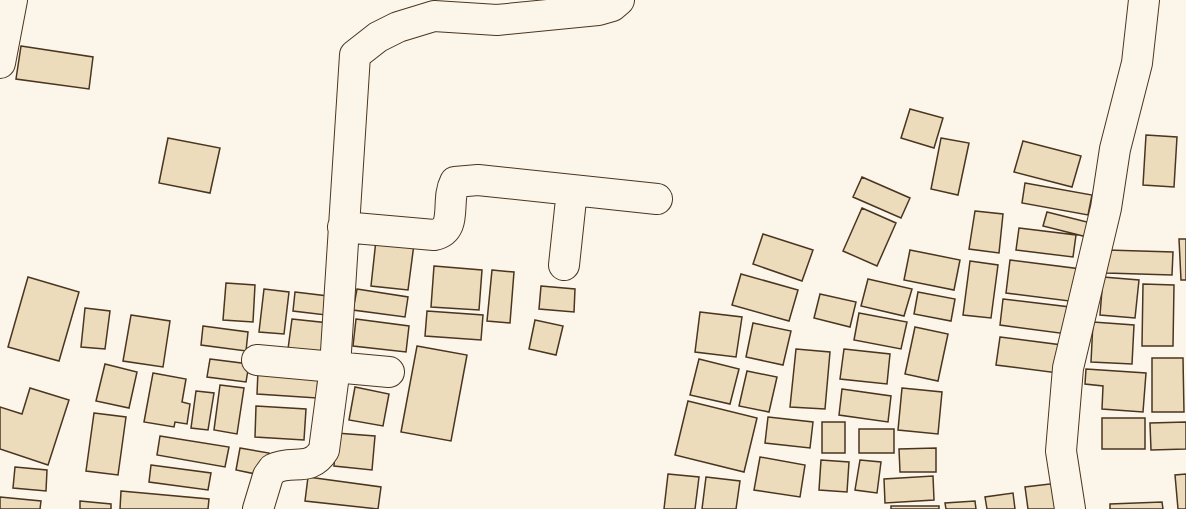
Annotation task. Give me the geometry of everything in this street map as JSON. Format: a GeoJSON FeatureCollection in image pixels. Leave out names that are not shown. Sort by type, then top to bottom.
{"type":"FeatureCollection","features":[{"type":"Feature","properties":{"kind":"street"},"geometry":{"type":"LineString","coordinates":[[0,63],[12,0]]}},
{"type":"Feature","properties":{"kind":"street"},"geometry":{"type":"LineString","coordinates":[[258,509],[268,476],[273,469],[286,464],[303,465],[319,459],[324,450],[334,367],[355,55],[378,37],[398,27],[434,16],[498,20],[598,10],[612,6],[619,0]]}},
{"type":"Feature","properties":{"kind":"street"},"geometry":{"type":"LineString","coordinates":[[1070,509],[1060,451],[1068,368],[1106,208],[1115,149],[1137,63],[1144,0]]}},
{"type":"Feature","properties":{"kind":"street"},"geometry":{"type":"LineString","coordinates":[[343,227],[434,235],[443,233],[449,226],[451,190],[455,182],[477,180],[657,199]]}},
{"type":"Feature","properties":{"kind":"street"},"geometry":{"type":"LineString","coordinates":[[564,265],[572,190]]}},
{"type":"Feature","properties":{"kind":"street"},"geometry":{"type":"LineString","coordinates":[[257,360],[389,372]]}},
{"type":"Feature","properties":{"kind":"building"},"geometry":{"type":"Polygon","coordinates":[[[21,46],[93,57],[89,89],[16,79],[21,46]]]}},
{"type":"Feature","properties":{"kind":"building"},"geometry":{"type":"Polygon","coordinates":[[[910,109],[943,118],[934,148],[901,138],[910,109]]]}},
{"type":"Feature","properties":{"kind":"building"},"geometry":{"type":"Polygon","coordinates":[[[1146,135],[1177,137],[1174,187],[1143,185],[1146,135]]]}},
{"type":"Feature","properties":{"kind":"building"},"geometry":{"type":"Polygon","coordinates":[[[168,138],[220,148],[210,193],[159,183],[168,138]]]}},
{"type":"Feature","properties":{"kind":"building"},"geometry":{"type":"Polygon","coordinates":[[[941,138],[969,143],[958,195],[931,189],[941,138]]]}},
{"type":"Feature","properties":{"kind":"building"},"geometry":{"type":"Polygon","coordinates":[[[1023,141],[1081,156],[1072,187],[1014,172],[1023,141]]]}},
{"type":"Feature","properties":{"kind":"building"},"geometry":{"type":"Polygon","coordinates":[[[862,177],[910,198],[901,218],[853,197],[862,177]]]}},
{"type":"Feature","properties":{"kind":"building"},"geometry":{"type":"Polygon","coordinates":[[[1025,183],[1092,195],[1088,215],[1022,203],[1025,183]]]}},
{"type":"Feature","properties":{"kind":"building"},"geometry":{"type":"Polygon","coordinates":[[[862,208],[896,223],[877,266],[843,251],[862,208]]]}},
{"type":"Feature","properties":{"kind":"building"},"geometry":{"type":"Polygon","coordinates":[[[975,211],[1003,214],[999,253],[969,249],[975,211]]]}},
{"type":"Feature","properties":{"kind":"building"},"geometry":{"type":"Polygon","coordinates":[[[1047,212],[1095,224],[1091,238],[1043,226],[1047,212]]]}},
{"type":"Feature","properties":{"kind":"building"},"geometry":{"type":"Polygon","coordinates":[[[1019,228],[1076,235],[1073,257],[1016,250],[1019,228]]]}},
{"type":"Feature","properties":{"kind":"building"},"geometry":{"type":"Polygon","coordinates":[[[763,234],[813,250],[802,281],[753,264],[763,234]]]}},
{"type":"Feature","properties":{"kind":"building"},"geometry":{"type":"Polygon","coordinates":[[[1179,239],[1186,239],[1186,280],[1181,280],[1179,239]]]}},
{"type":"Feature","properties":{"kind":"building"},"geometry":{"type":"Polygon","coordinates":[[[376,240],[414,244],[408,290],[371,286],[376,240]]]}},
{"type":"Feature","properties":{"kind":"building"},"geometry":{"type":"Polygon","coordinates":[[[910,250],[960,260],[954,290],[904,280],[910,250]]]}},
{"type":"Feature","properties":{"kind":"building"},"geometry":{"type":"Polygon","coordinates":[[[1107,250],[1173,252],[1172,275],[1106,273],[1107,250]]]}},
{"type":"Feature","properties":{"kind":"building"},"geometry":{"type":"Polygon","coordinates":[[[1010,260],[1081,269],[1077,302],[1006,293],[1010,260]]]}},
{"type":"Feature","properties":{"kind":"building"},"geometry":{"type":"Polygon","coordinates":[[[970,261],[998,265],[991,318],[963,315],[970,261]]]}},
{"type":"Feature","properties":{"kind":"building"},"geometry":{"type":"Polygon","coordinates":[[[434,266],[482,270],[479,310],[431,307],[434,266]]]}},
{"type":"Feature","properties":{"kind":"building"},"geometry":{"type":"Polygon","coordinates":[[[492,270],[514,272],[510,323],[487,321],[492,270]]]}},
{"type":"Feature","properties":{"kind":"building"},"geometry":{"type":"Polygon","coordinates":[[[741,274],[798,290],[789,321],[732,305],[741,274]]]}},
{"type":"Feature","properties":{"kind":"building"},"geometry":{"type":"Polygon","coordinates":[[[28,277],[79,292],[59,361],[8,347],[28,277]]]}},
{"type":"Feature","properties":{"kind":"building"},"geometry":{"type":"Polygon","coordinates":[[[1103,277],[1139,280],[1135,318],[1100,315],[1103,277]]]}},
{"type":"Feature","properties":{"kind":"building"},"geometry":{"type":"Polygon","coordinates":[[[868,279],[912,289],[904,316],[861,306],[868,279]]]}},
{"type":"Feature","properties":{"kind":"building"},"geometry":{"type":"Polygon","coordinates":[[[226,283],[255,285],[253,322],[223,320],[226,283]]]}},
{"type":"Feature","properties":{"kind":"building"},"geometry":{"type":"Polygon","coordinates":[[[1143,284],[1174,285],[1173,346],[1142,346],[1143,284]]]}},
{"type":"Feature","properties":{"kind":"building"},"geometry":{"type":"Polygon","coordinates":[[[541,286],[575,289],[574,312],[539,309],[541,286]]]}},
{"type":"Feature","properties":{"kind":"building"},"geometry":{"type":"Polygon","coordinates":[[[264,289],[289,292],[284,334],[259,332],[264,289]]]}},
{"type":"Feature","properties":{"kind":"building"},"geometry":{"type":"Polygon","coordinates":[[[357,289],[408,297],[405,317],[353,310],[357,289]]]}},
{"type":"Feature","properties":{"kind":"building"},"geometry":{"type":"Polygon","coordinates":[[[295,292],[328,296],[326,315],[293,311],[295,292]]]}},
{"type":"Feature","properties":{"kind":"building"},"geometry":{"type":"Polygon","coordinates":[[[918,292],[955,299],[951,321],[914,314],[918,292]]]}},
{"type":"Feature","properties":{"kind":"building"},"geometry":{"type":"Polygon","coordinates":[[[820,294],[856,302],[850,327],[814,318],[820,294]]]}},
{"type":"Feature","properties":{"kind":"building"},"geometry":{"type":"Polygon","coordinates":[[[1003,299],[1070,307],[1067,334],[1000,325],[1003,299]]]}},
{"type":"Feature","properties":{"kind":"building"},"geometry":{"type":"Polygon","coordinates":[[[85,308],[110,311],[105,349],[81,347],[85,308]]]}},
{"type":"Feature","properties":{"kind":"building"},"geometry":{"type":"Polygon","coordinates":[[[427,311],[483,315],[481,340],[425,336],[427,311]]]}},
{"type":"Feature","properties":{"kind":"building"},"geometry":{"type":"Polygon","coordinates":[[[700,312],[742,317],[736,357],[695,352],[700,312]]]}},
{"type":"Feature","properties":{"kind":"building"},"geometry":{"type":"Polygon","coordinates":[[[859,313],[907,322],[901,349],[854,340],[859,313]]]}},
{"type":"Feature","properties":{"kind":"building"},"geometry":{"type":"Polygon","coordinates":[[[131,315],[170,321],[163,367],[123,361],[131,315]]]}},
{"type":"Feature","properties":{"kind":"building"},"geometry":{"type":"Polygon","coordinates":[[[292,319],[329,323],[325,353],[288,349],[292,319]]]}},
{"type":"Feature","properties":{"kind":"building"},"geometry":{"type":"Polygon","coordinates":[[[356,319],[409,326],[406,352],[353,346],[356,319]]]}},
{"type":"Feature","properties":{"kind":"building"},"geometry":{"type":"Polygon","coordinates":[[[535,320],[563,326],[556,355],[529,349],[535,320]]]}},
{"type":"Feature","properties":{"kind":"building"},"geometry":{"type":"Polygon","coordinates":[[[1093,322],[1134,325],[1132,364],[1091,362],[1093,322]]]}},
{"type":"Feature","properties":{"kind":"building"},"geometry":{"type":"Polygon","coordinates":[[[753,323],[791,331],[783,365],[746,357],[753,323]]]}},
{"type":"Feature","properties":{"kind":"building"},"geometry":{"type":"Polygon","coordinates":[[[203,326],[248,332],[246,351],[201,345],[203,326]]]}},
{"type":"Feature","properties":{"kind":"building"},"geometry":{"type":"Polygon","coordinates":[[[915,327],[948,334],[938,381],[905,374],[915,327]]]}},
{"type":"Feature","properties":{"kind":"building"},"geometry":{"type":"Polygon","coordinates":[[[1000,337],[1062,345],[1058,373],[996,365],[1000,337]]]}},
{"type":"Feature","properties":{"kind":"building"},"geometry":{"type":"Polygon","coordinates":[[[417,346],[467,355],[451,441],[401,432],[417,346]]]}},
{"type":"Feature","properties":{"kind":"building"},"geometry":{"type":"Polygon","coordinates":[[[796,349],[830,352],[825,409],[790,407],[796,349]]]}},
{"type":"Feature","properties":{"kind":"building"},"geometry":{"type":"Polygon","coordinates":[[[844,349],[890,354],[887,384],[840,379],[844,349]]]}},
{"type":"Feature","properties":{"kind":"building"},"geometry":{"type":"Polygon","coordinates":[[[1152,358],[1183,358],[1184,412],[1152,412],[1152,358]]]}},
{"type":"Feature","properties":{"kind":"building"},"geometry":{"type":"Polygon","coordinates":[[[210,359],[249,364],[246,382],[207,377],[210,359]]]}},
{"type":"Feature","properties":{"kind":"building"},"geometry":{"type":"Polygon","coordinates":[[[699,359],[739,369],[730,404],[690,395],[699,359]]]}},
{"type":"Feature","properties":{"kind":"building"},"geometry":{"type":"Polygon","coordinates":[[[105,364],[137,372],[129,408],[96,401],[105,364]]]}},
{"type":"Feature","properties":{"kind":"building"},"geometry":{"type":"Polygon","coordinates":[[[1086,369],[1146,373],[1143,412],[1102,409],[1103,386],[1085,384],[1086,369]]]}},
{"type":"Feature","properties":{"kind":"building"},"geometry":{"type":"Polygon","coordinates":[[[258,371],[318,375],[317,398],[257,394],[258,371]]]}},
{"type":"Feature","properties":{"kind":"building"},"geometry":{"type":"Polygon","coordinates":[[[747,371],[777,377],[769,412],[739,406],[747,371]]]}},
{"type":"Feature","properties":{"kind":"building"},"geometry":{"type":"Polygon","coordinates":[[[153,373],[186,379],[182,402],[190,404],[187,424],[175,422],[174,427],[144,422],[153,373]]]}},
{"type":"Feature","properties":{"kind":"building"},"geometry":{"type":"Polygon","coordinates":[[[220,385],[244,388],[237,434],[214,430],[220,385]]]}},
{"type":"Feature","properties":{"kind":"building"},"geometry":{"type":"Polygon","coordinates":[[[355,387],[389,394],[383,426],[349,420],[355,387]]]}},
{"type":"Feature","properties":{"kind":"building"},"geometry":{"type":"Polygon","coordinates":[[[30,388],[69,400],[48,465],[0,449],[0,407],[22,414],[30,388]]]}},
{"type":"Feature","properties":{"kind":"building"},"geometry":{"type":"Polygon","coordinates":[[[902,388],[942,392],[938,434],[898,430],[902,388]]]}},
{"type":"Feature","properties":{"kind":"building"},"geometry":{"type":"Polygon","coordinates":[[[842,389],[891,396],[888,422],[839,415],[842,389]]]}},
{"type":"Feature","properties":{"kind":"building"},"geometry":{"type":"Polygon","coordinates":[[[196,391],[214,393],[208,430],[191,428],[196,391]]]}},
{"type":"Feature","properties":{"kind":"building"},"geometry":{"type":"Polygon","coordinates":[[[688,401],[757,418],[744,472],[675,455],[688,401]]]}},
{"type":"Feature","properties":{"kind":"building"},"geometry":{"type":"Polygon","coordinates":[[[256,406],[306,409],[304,440],[255,437],[256,406]]]}},
{"type":"Feature","properties":{"kind":"building"},"geometry":{"type":"Polygon","coordinates":[[[94,413],[126,417],[118,475],[86,471],[94,413]]]}},
{"type":"Feature","properties":{"kind":"building"},"geometry":{"type":"Polygon","coordinates":[[[768,417],[813,422],[810,448],[765,443],[768,417]]]}},
{"type":"Feature","properties":{"kind":"building"},"geometry":{"type":"Polygon","coordinates":[[[1102,418],[1145,418],[1145,449],[1102,449],[1102,418]]]}},
{"type":"Feature","properties":{"kind":"building"},"geometry":{"type":"Polygon","coordinates":[[[822,422],[845,422],[845,453],[822,453],[822,422]]]}},
{"type":"Feature","properties":{"kind":"building"},"geometry":{"type":"Polygon","coordinates":[[[1186,422],[1186,449],[1151,450],[1150,423],[1186,422]]]}},
{"type":"Feature","properties":{"kind":"building"},"geometry":{"type":"Polygon","coordinates":[[[859,429],[894,429],[894,453],[859,453],[859,429]]]}},
{"type":"Feature","properties":{"kind":"building"},"geometry":{"type":"Polygon","coordinates":[[[336,433],[375,436],[372,470],[334,466],[336,433]]]}},
{"type":"Feature","properties":{"kind":"building"},"geometry":{"type":"Polygon","coordinates":[[[160,436],[229,447],[225,467],[157,455],[160,436]]]}},
{"type":"Feature","properties":{"kind":"building"},"geometry":{"type":"Polygon","coordinates":[[[240,448],[269,453],[265,476],[236,470],[240,448]]]}},
{"type":"Feature","properties":{"kind":"building"},"geometry":{"type":"Polygon","coordinates":[[[936,448],[936,472],[900,472],[899,449],[936,448]]]}},
{"type":"Feature","properties":{"kind":"building"},"geometry":{"type":"Polygon","coordinates":[[[760,457],[805,465],[800,497],[754,490],[760,457]]]}},
{"type":"Feature","properties":{"kind":"building"},"geometry":{"type":"Polygon","coordinates":[[[821,460],[849,462],[847,492],[819,490],[821,460]]]}},
{"type":"Feature","properties":{"kind":"building"},"geometry":{"type":"Polygon","coordinates":[[[860,460],[881,462],[877,493],[855,490],[860,460]]]}},
{"type":"Feature","properties":{"kind":"building"},"geometry":{"type":"Polygon","coordinates":[[[151,465],[211,473],[208,490],[149,482],[151,465]]]}},
{"type":"Feature","properties":{"kind":"building"},"geometry":{"type":"Polygon","coordinates":[[[15,467],[47,470],[46,491],[13,488],[15,467]]]}},
{"type":"Feature","properties":{"kind":"building"},"geometry":{"type":"Polygon","coordinates":[[[668,474],[699,477],[695,509],[664,509],[668,474]]]}},
{"type":"Feature","properties":{"kind":"building"},"geometry":{"type":"Polygon","coordinates":[[[1186,474],[1186,509],[1178,509],[1175,475],[1186,474]]]}},
{"type":"Feature","properties":{"kind":"building"},"geometry":{"type":"Polygon","coordinates":[[[933,476],[934,500],[885,503],[884,479],[933,476]]]}},
{"type":"Feature","properties":{"kind":"building"},"geometry":{"type":"Polygon","coordinates":[[[308,477],[381,487],[378,509],[305,501],[308,477]]]}},
{"type":"Feature","properties":{"kind":"building"},"geometry":{"type":"Polygon","coordinates":[[[706,477],[740,481],[736,509],[702,509],[706,477]]]}},
{"type":"Feature","properties":{"kind":"building"},"geometry":{"type":"Polygon","coordinates":[[[1058,483],[1061,509],[1028,509],[1025,487],[1058,483]]]}},
{"type":"Feature","properties":{"kind":"building"},"geometry":{"type":"Polygon","coordinates":[[[121,491],[209,499],[208,509],[120,509],[121,491]]]}},
{"type":"Feature","properties":{"kind":"building"},"geometry":{"type":"Polygon","coordinates":[[[1013,493],[1015,509],[987,509],[985,497],[1013,493]]]}},
{"type":"Feature","properties":{"kind":"building"},"geometry":{"type":"Polygon","coordinates":[[[0,497],[41,501],[40,509],[0,509],[0,497]]]}},
{"type":"Feature","properties":{"kind":"building"},"geometry":{"type":"Polygon","coordinates":[[[80,501],[111,504],[111,509],[80,509],[80,501]]]}},
{"type":"Feature","properties":{"kind":"building"},"geometry":{"type":"Polygon","coordinates":[[[975,501],[976,509],[946,509],[945,503],[975,501]]]}},
{"type":"Feature","properties":{"kind":"building"},"geometry":{"type":"Polygon","coordinates":[[[1162,502],[1163,509],[1110,509],[1110,504],[1162,502]]]}},
{"type":"Feature","properties":{"kind":"building"},"geometry":{"type":"Polygon","coordinates":[[[891,506],[939,506],[939,509],[891,509],[891,506]]]}}]}
